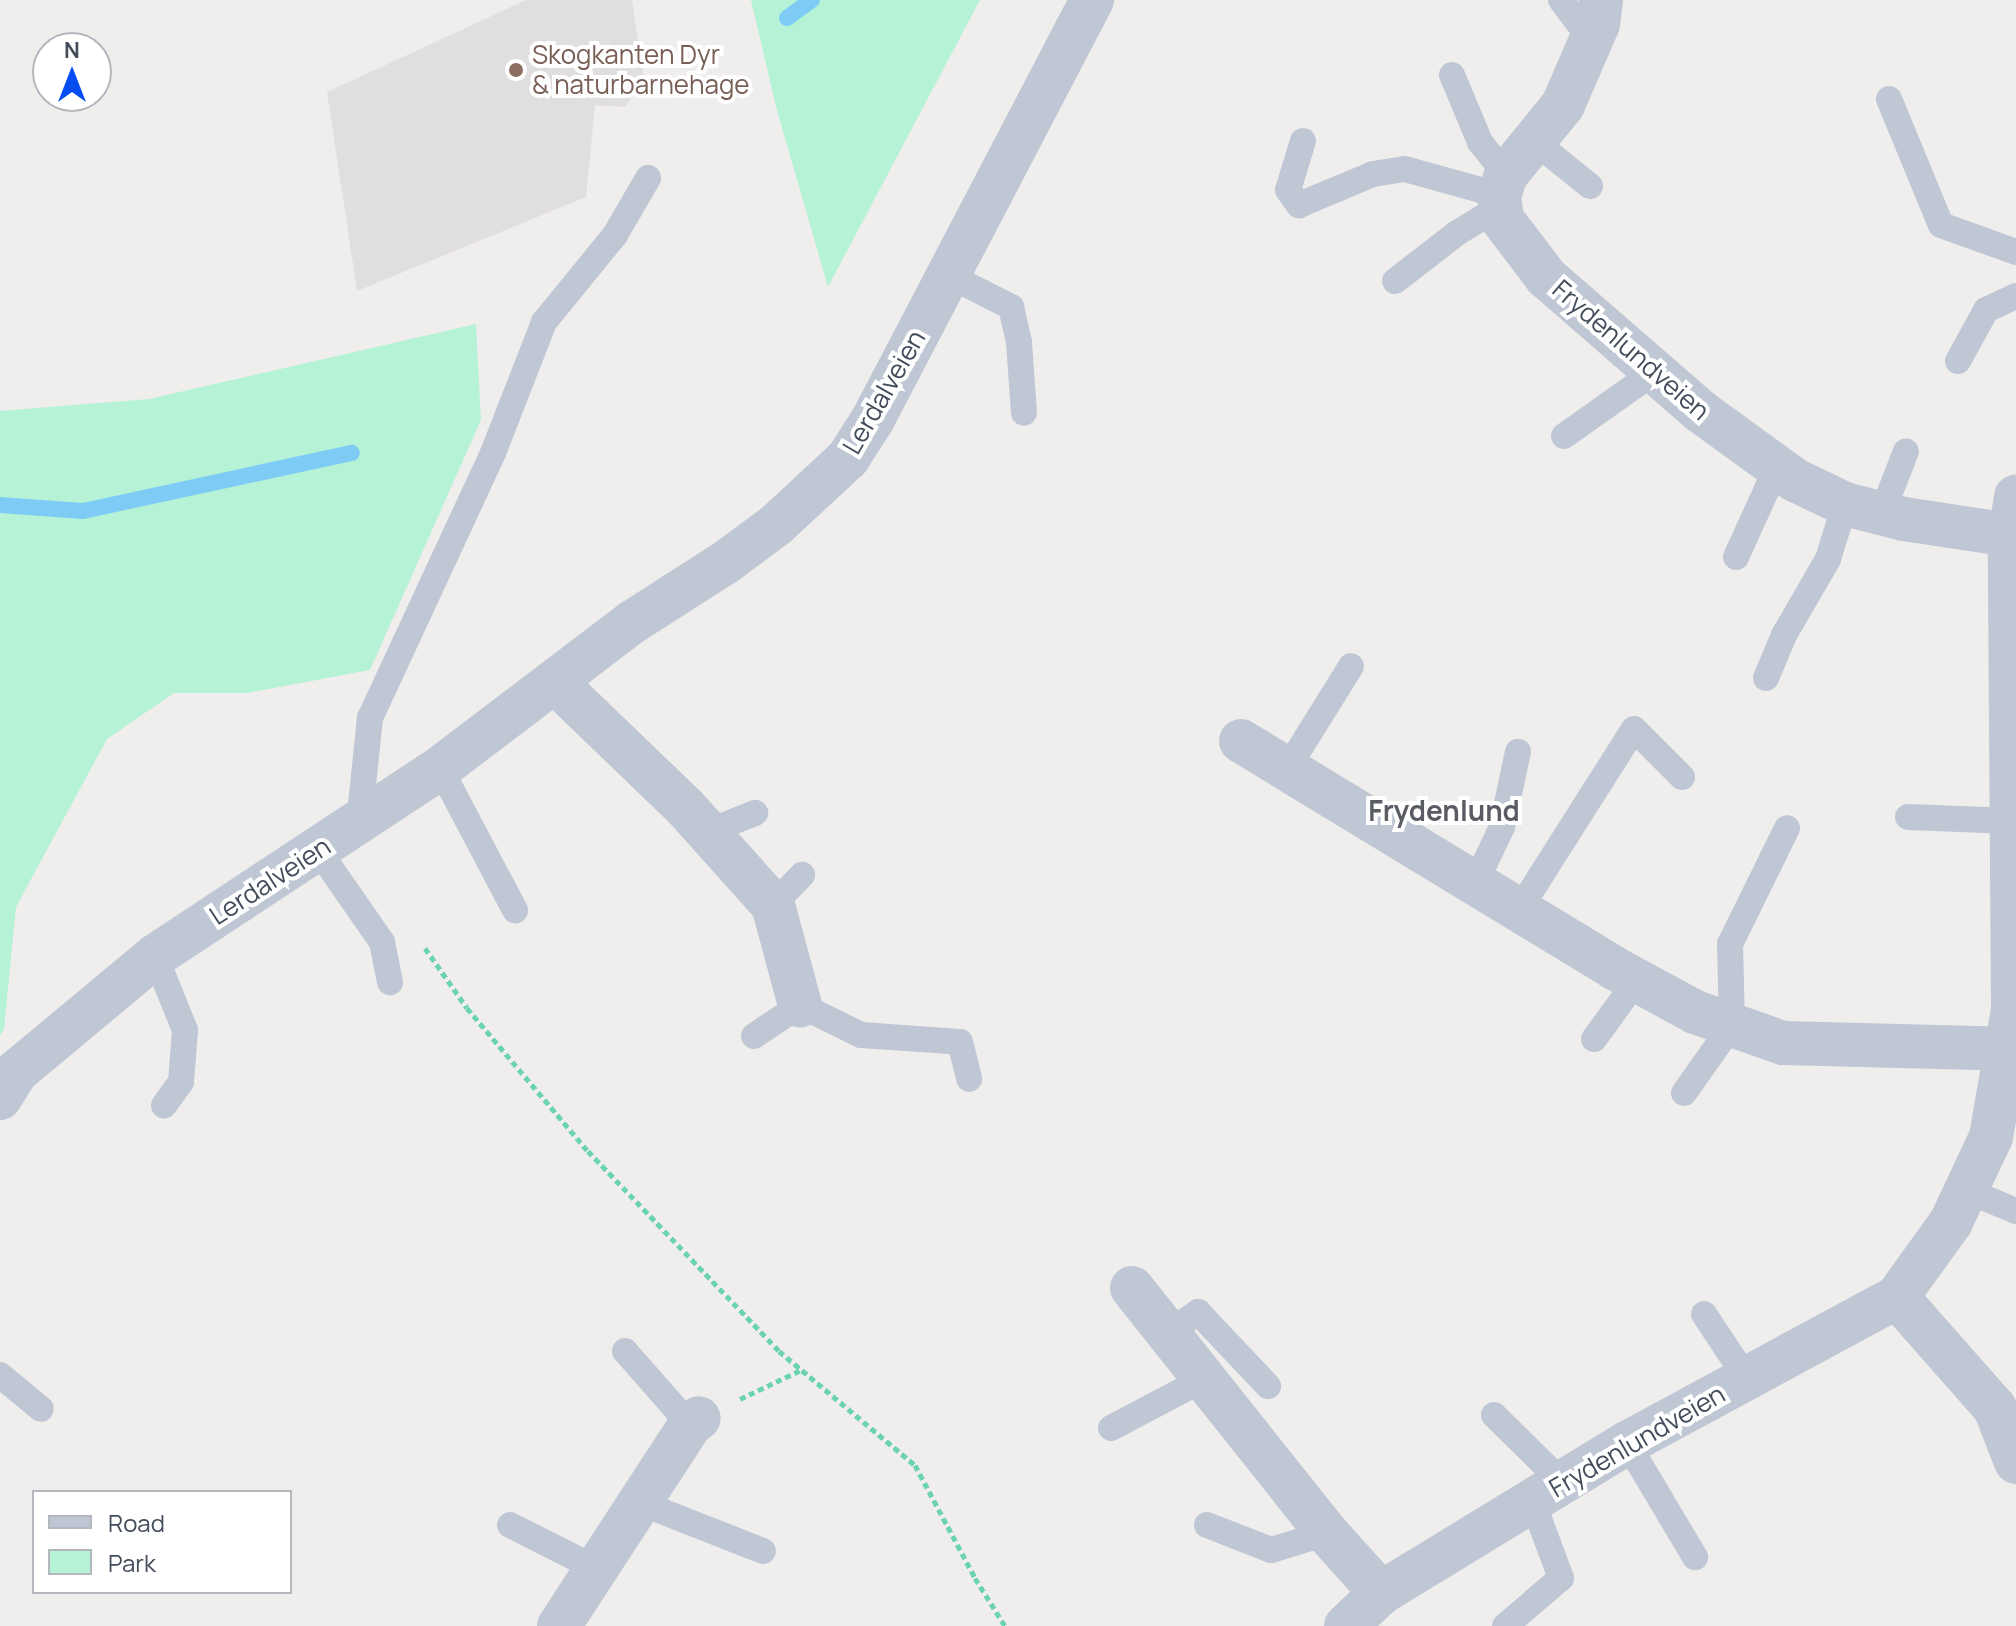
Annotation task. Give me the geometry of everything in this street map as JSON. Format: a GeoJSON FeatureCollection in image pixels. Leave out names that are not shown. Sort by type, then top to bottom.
{"type":"FeatureCollection","features":[{"type":"Feature","properties":{"kind":"street","name":"Lerdalveien"},"geometry":{"type":"LineString","coordinates":[[0,1098],[16,1072],[155,956],[440,768],[634,621],[726,562],[776,525],[848,458],[873,419],[1092,0]]}},
{"type":"Feature","properties":{"kind":"street"},"geometry":{"type":"LineString","coordinates":[[1502,192],[1534,141],[1563,105],[1596,20]]}},
{"type":"Feature","properties":{"kind":"street","name":"Frydenlundveien"},"geometry":{"type":"LineString","coordinates":[[1346,1626],[1381,1593],[1627,1443],[1897,1297],[1951,1222],[1991,1137],[2013,1009],[2013,516],[1864,508],[1777,467],[1654,372],[1546,277],[1502,219],[1502,192]]}},
{"type":"Feature","properties":{"kind":"street"},"geometry":{"type":"LineString","coordinates":[[555,682],[707,832],[788,890],[800,1005]]}},
{"type":"Feature","properties":{"kind":"street"},"geometry":{"type":"LineString","coordinates":[[1241,741],[1475,884],[1695,1012],[1783,1043],[2007,1049]]}},
{"type":"Feature","properties":{"kind":"street"},"geometry":{"type":"LineString","coordinates":[[1132,1288],[1327,1533],[1381,1593]]}},
{"type":"Feature","properties":{"kind":"street"},"geometry":{"type":"LineString","coordinates":[[1897,1297],[1995,1408],[2014,1450]]}},
{"type":"Feature","properties":{"kind":"street"},"geometry":{"type":"LineString","coordinates":[[559,1626],[695,1422]]}},
{"type":"Feature","properties":{"kind":"lane"},"geometry":{"type":"LineString","coordinates":[[1561,0],[1596,20]]}},
{"type":"Feature","properties":{"kind":"lane"},"geometry":{"type":"LineString","coordinates":[[1452,75],[1502,192]]}},
{"type":"Feature","properties":{"kind":"lane"},"geometry":{"type":"LineString","coordinates":[[1889,99],[1941,225],[2016,252]]}},
{"type":"Feature","properties":{"kind":"lane"},"geometry":{"type":"LineString","coordinates":[[1303,141],[1288,190],[1299,205],[1373,174],[1405,169],[1502,192]]}},
{"type":"Feature","properties":{"kind":"lane"},"geometry":{"type":"LineString","coordinates":[[1534,141],[1590,186]]}},
{"type":"Feature","properties":{"kind":"lane"},"geometry":{"type":"LineString","coordinates":[[359,824],[370,718],[493,453],[544,322],[615,235],[648,178]]}},
{"type":"Feature","properties":{"kind":"lane"},"geometry":{"type":"LineString","coordinates":[[1395,281],[1457,233],[1502,192]]}},
{"type":"Feature","properties":{"kind":"lane"},"geometry":{"type":"LineString","coordinates":[[948,275],[1011,307],[1019,342],[1024,413]]}},
{"type":"Feature","properties":{"kind":"lane"},"geometry":{"type":"LineString","coordinates":[[1958,361],[1986,310],[2016,296]]}},
{"type":"Feature","properties":{"kind":"lane"},"geometry":{"type":"LineString","coordinates":[[1564,436],[1654,372]]}},
{"type":"Feature","properties":{"kind":"lane"},"geometry":{"type":"LineString","coordinates":[[1766,678],[1784,635],[1828,559],[1906,451]]}},
{"type":"Feature","properties":{"kind":"lane"},"geometry":{"type":"LineString","coordinates":[[1736,557],[1777,467]]}},
{"type":"Feature","properties":{"kind":"lane"},"geometry":{"type":"LineString","coordinates":[[1287,769],[1351,666]]}},
{"type":"Feature","properties":{"kind":"lane"},"geometry":{"type":"LineString","coordinates":[[1519,910],[1634,729],[1682,777]]}},
{"type":"Feature","properties":{"kind":"lane"},"geometry":{"type":"LineString","coordinates":[[1475,884],[1502,827],[1518,752]]}},
{"type":"Feature","properties":{"kind":"lane"},"geometry":{"type":"LineString","coordinates":[[440,768],[515,910]]}},
{"type":"Feature","properties":{"kind":"lane"},"geometry":{"type":"LineString","coordinates":[[707,832],[755,813]]}},
{"type":"Feature","properties":{"kind":"lane"},"geometry":{"type":"LineString","coordinates":[[1908,817],[2011,821]]}},
{"type":"Feature","properties":{"kind":"lane"},"geometry":{"type":"LineString","coordinates":[[1684,1093],[1732,1025],[1730,944],[1787,828]]}},
{"type":"Feature","properties":{"kind":"lane"},"geometry":{"type":"LineString","coordinates":[[318,850],[382,942],[390,982]]}},
{"type":"Feature","properties":{"kind":"lane"},"geometry":{"type":"LineString","coordinates":[[155,956],[185,1030],[181,1082],[164,1105]]}},
{"type":"Feature","properties":{"kind":"lane"},"geometry":{"type":"LineString","coordinates":[[1594,1039],[1637,980]]}},
{"type":"Feature","properties":{"kind":"lane"},"geometry":{"type":"LineString","coordinates":[[754,1036],[800,1005],[861,1035],[960,1042],[969,1079]]}},
{"type":"Feature","properties":{"kind":"lane"},"geometry":{"type":"LineString","coordinates":[[1966,1190],[2016,1211]]}},
{"type":"Feature","properties":{"kind":"lane"},"geometry":{"type":"LineString","coordinates":[[1168,1333],[1198,1312],[1268,1386]]}},
{"type":"Feature","properties":{"kind":"lane"},"geometry":{"type":"LineString","coordinates":[[1704,1314],[1747,1379]]}},
{"type":"Feature","properties":{"kind":"lane"},"geometry":{"type":"LineString","coordinates":[[625,1351],[695,1422]]}},
{"type":"Feature","properties":{"kind":"lane"},"geometry":{"type":"LineString","coordinates":[[0,1375],[41,1409]]}},
{"type":"Feature","properties":{"kind":"lane"},"geometry":{"type":"LineString","coordinates":[[1111,1428],[1204,1379]]}},
{"type":"Feature","properties":{"kind":"lane"},"geometry":{"type":"LineString","coordinates":[[1494,1415],[1547,1491],[1561,1578],[1505,1626]]}},
{"type":"Feature","properties":{"kind":"lane"},"geometry":{"type":"LineString","coordinates":[[1627,1443],[1695,1557]]}},
{"type":"Feature","properties":{"kind":"lane"},"geometry":{"type":"LineString","coordinates":[[641,1503],[763,1551]]}},
{"type":"Feature","properties":{"kind":"lane"},"geometry":{"type":"LineString","coordinates":[[510,1525],[595,1568]]}},
{"type":"Feature","properties":{"kind":"lane"},"geometry":{"type":"LineString","coordinates":[[1207,1525],[1271,1550],[1327,1533]]}},
{"type":"Feature","properties":{"kind":"path"},"geometry":{"type":"LineString","coordinates":[[423,945],[467,1008],[588,1151],[801,1370],[915,1465],[975,1578],[1005,1626]]}},
{"type":"Feature","properties":{"kind":"path"},"geometry":{"type":"LineString","coordinates":[[695,1422],[801,1370]]}},
{"type":"Feature","properties":{"kind":"shaded area"},"geometry":{"type":"Polygon","coordinates":[[[526,0],[632,0],[644,80],[625,107],[595,105],[586,197],[357,291],[327,92],[526,0]]]}},
{"type":"Feature","properties":{"kind":"green space"},"geometry":{"type":"Polygon","coordinates":[[[751,0],[980,0],[828,287],[776,107],[751,0]]]}},
{"type":"Feature","properties":{"kind":"green space"},"geometry":{"type":"Polygon","coordinates":[[[476,324],[481,420],[370,670],[248,693],[174,693],[107,739],[16,907],[4,1029],[0,1035],[0,411],[149,399],[476,324]]]}},
{"type":"Feature","properties":{"kind":"waterway"},"geometry":{"type":"LineString","coordinates":[[787,18],[812,0]]}},
{"type":"Feature","properties":{"kind":"waterway"},"geometry":{"type":"LineString","coordinates":[[0,505],[83,511],[352,453]]}},
{"type":"Feature","properties":{"kind":"place","name":"Skogkanten Dyr & naturbarnehage"},"geometry":{"type":"Point","coordinates":[516,70]}},
{"type":"Feature","properties":{"kind":"district","name":"Frydenlund"},"geometry":{"type":"Point","coordinates":[1444,810]}}]}
